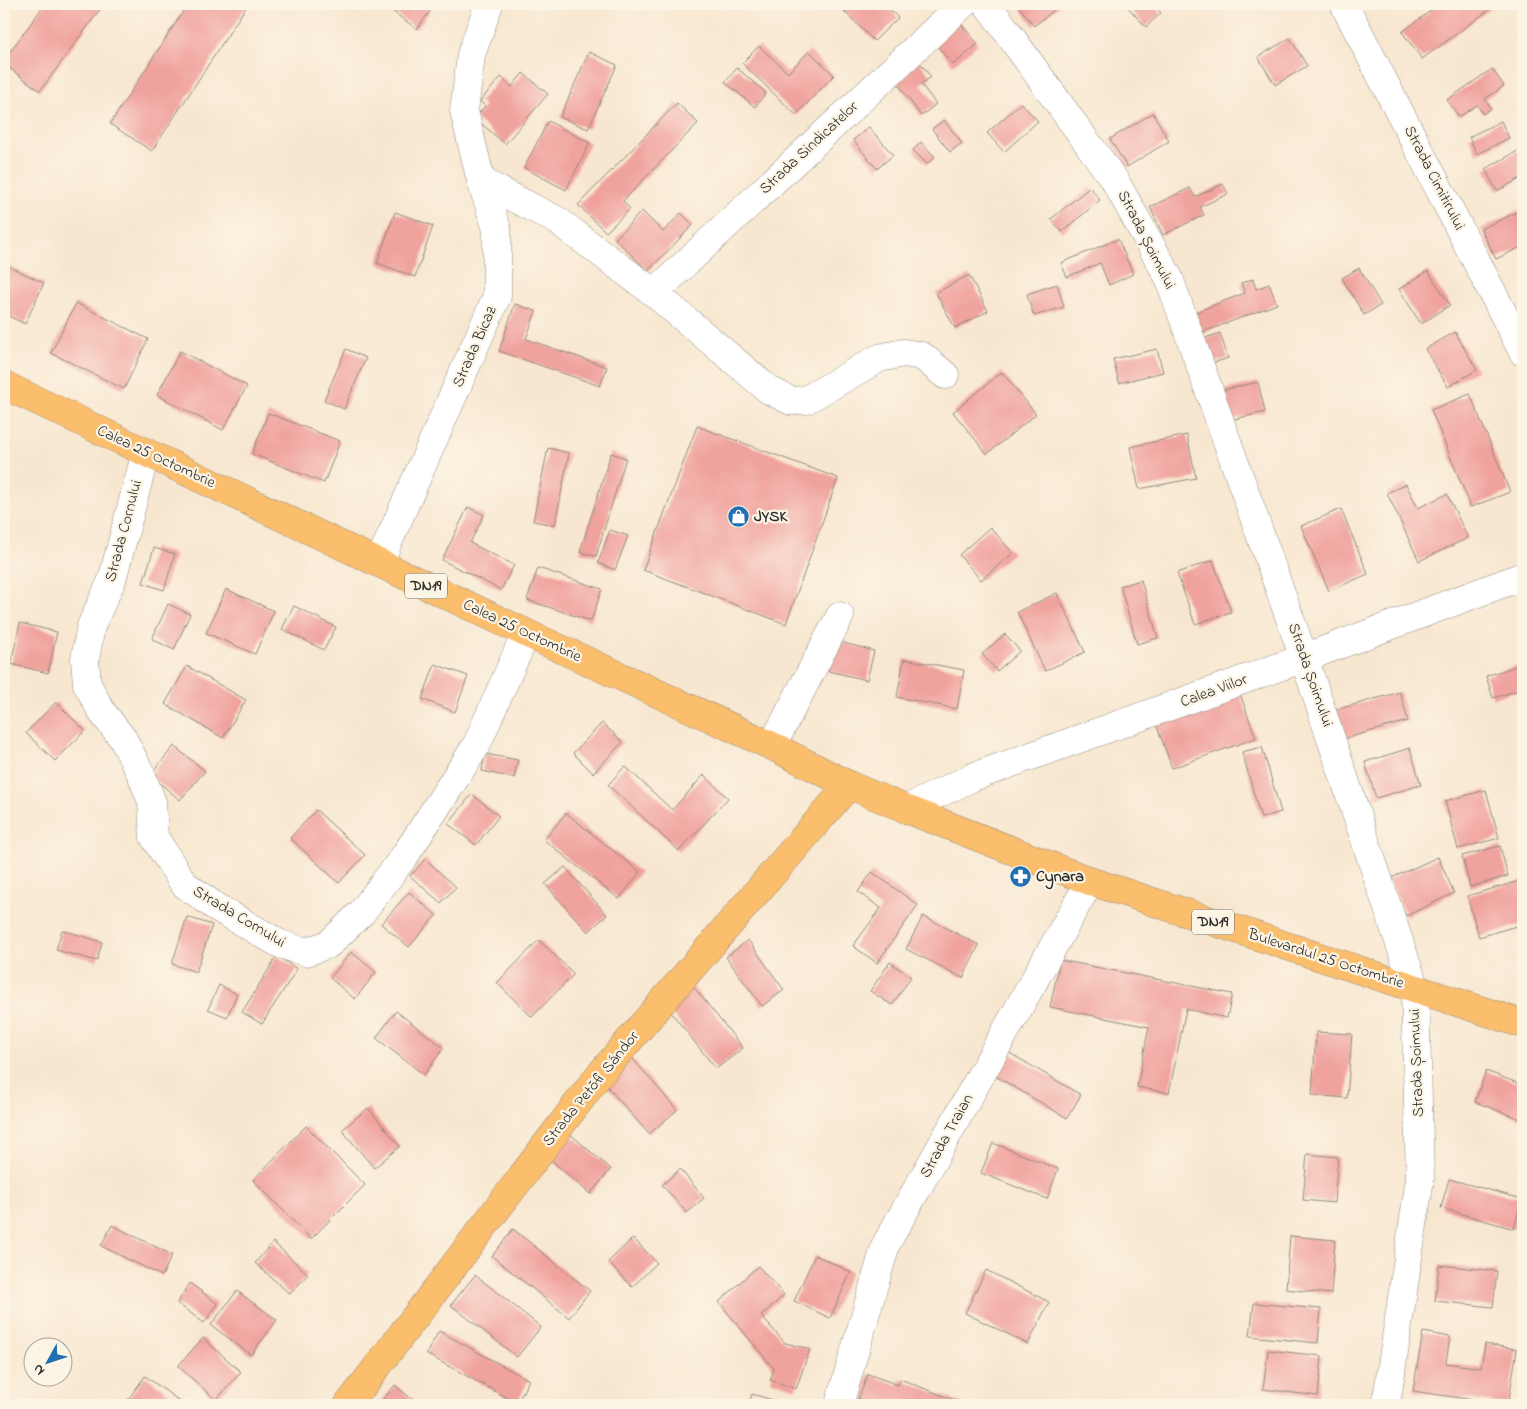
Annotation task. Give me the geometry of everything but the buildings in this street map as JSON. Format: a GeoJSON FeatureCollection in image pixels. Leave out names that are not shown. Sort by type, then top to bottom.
{"type":"FeatureCollection","features":[{"type":"Feature","properties":{"kind":"main road","name":"Calea 25 Octombrie"},"geometry":{"type":"LineString","coordinates":[[4,384],[526,633],[772,746],[849,785],[906,809]]}},
{"type":"Feature","properties":{"kind":"main road","name":"Strada Petőfi Sándor"},"geometry":{"type":"LineString","coordinates":[[348,1405],[596,1078],[849,785]]}},
{"type":"Feature","properties":{"kind":"main road","name":"Bulevardul 25 Octombrie"},"geometry":{"type":"LineString","coordinates":[[906,809],[1090,881],[1523,1024]]}},
{"type":"Feature","properties":{"kind":"street","name":"Strada Bicaz"},"geometry":{"type":"LineString","coordinates":[[380,563],[497,296],[497,228],[482,181],[464,111],[471,55],[489,4]]}},
{"type":"Feature","properties":{"kind":"street","name":"Strada Sindicatelor"},"geometry":{"type":"LineString","coordinates":[[654,293],[963,4]]}},
{"type":"Feature","properties":{"kind":"street","name":"Strada Șoimului"},"geometry":{"type":"LineString","coordinates":[[987,4],[1115,181],[1168,278],[1304,658],[1415,989],[1420,1178],[1386,1405]]}},
{"type":"Feature","properties":{"kind":"street","name":"Strada Cimitirului"},"geometry":{"type":"LineString","coordinates":[[1344,4],[1523,352]]}},
{"type":"Feature","properties":{"kind":"street"},"geometry":{"type":"LineString","coordinates":[[482,181],[558,221],[654,293],[769,390],[791,401],[806,400],[879,358],[904,353],[922,356],[945,374]]}},
{"type":"Feature","properties":{"kind":"street","name":"Strada Cornului"},"geometry":{"type":"LineString","coordinates":[[146,452],[112,580],[91,626],[85,659],[87,684],[102,712],[123,739],[141,774],[152,802],[154,837],[184,884],[216,907],[280,944],[306,952],[329,944],[362,912],[406,854],[476,746],[526,633]]}},
{"type":"Feature","properties":{"kind":"street","name":"Calea Viilor"},"geometry":{"type":"LineString","coordinates":[[906,809],[972,777],[1304,658],[1523,576]]}},
{"type":"Feature","properties":{"kind":"street"},"geometry":{"type":"LineString","coordinates":[[772,746],[840,616]]}},
{"type":"Feature","properties":{"kind":"street","name":"Strada Traian"},"geometry":{"type":"LineString","coordinates":[[839,1405],[886,1244],[1090,881]]}},
{"type":"Feature","properties":{"kind":"place","name":"JYSK"},"geometry":{"type":"Point","coordinates":[738,517]}},
{"type":"Feature","properties":{"kind":"place","name":"Cynara"},"geometry":{"type":"Point","coordinates":[1020,877]}}]}
